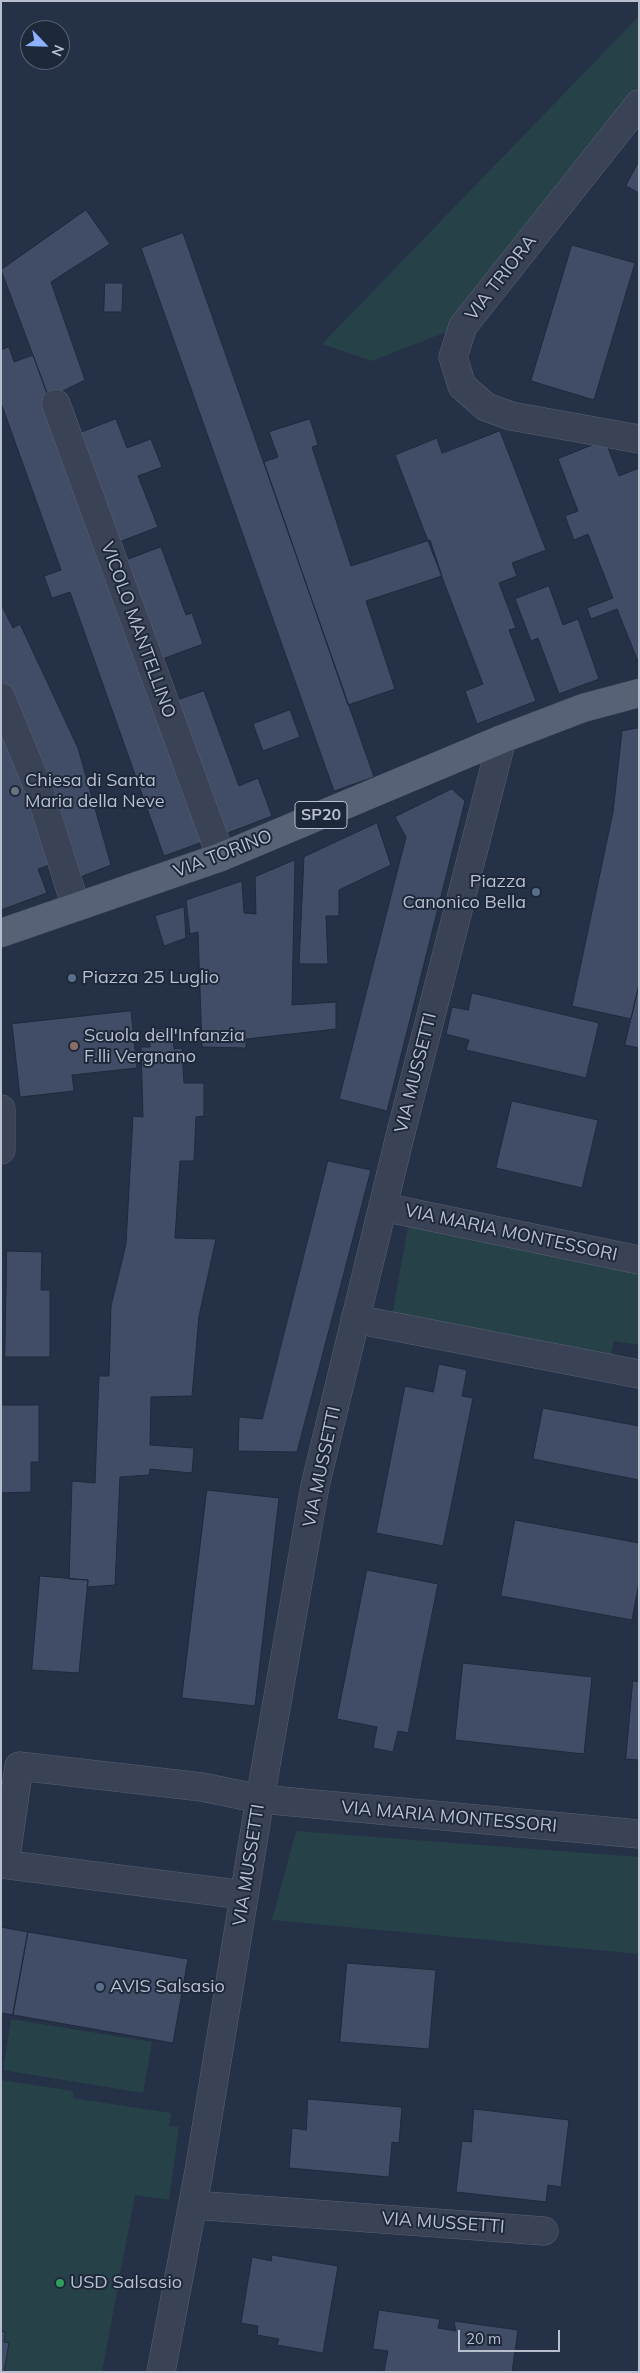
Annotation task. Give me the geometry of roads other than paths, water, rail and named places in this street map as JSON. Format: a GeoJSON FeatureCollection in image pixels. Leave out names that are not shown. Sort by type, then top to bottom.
{"type":"FeatureCollection","features":[{"type":"Feature","properties":{"kind":"main road","name":"VIA TORINO"},"geometry":{"type":"LineString","coordinates":[[1,933],[221,857],[502,739],[583,708],[639,693]]}},
{"type":"Feature","properties":{"kind":"street","name":"VIA TRIORA"},"geometry":{"type":"LineString","coordinates":[[639,104],[463,326],[453,357],[462,386],[486,407],[511,416],[639,439]]}},
{"type":"Feature","properties":{"kind":"street","name":"VICOLO MANTELLINO"},"geometry":{"type":"LineString","coordinates":[[56,404],[221,857]]}},
{"type":"Feature","properties":{"kind":"street"},"geometry":{"type":"LineString","coordinates":[[1,697],[40,792],[76,906]]}},
{"type":"Feature","properties":{"kind":"street","name":"VIA MUSSETTI"},"geometry":{"type":"LineString","coordinates":[[161,2372],[193,2205],[260,1799],[315,1486],[383,1207],[502,739]]}},
{"type":"Feature","properties":{"kind":"street"},"geometry":{"type":"LineString","coordinates":[[1,1109],[1,1150]]}},
{"type":"Feature","properties":{"kind":"street","name":"VIA MARIA MONTESSORI"},"geometry":{"type":"LineString","coordinates":[[383,1207],[639,1260]]}},
{"type":"Feature","properties":{"kind":"street"},"geometry":{"type":"LineString","coordinates":[[356,1319],[639,1374]]}},
{"type":"Feature","properties":{"kind":"street","name":"VIA MARIA MONTESSORI"},"geometry":{"type":"LineString","coordinates":[[3,1864],[19,1766],[202,1787],[260,1799],[639,1834]]}},
{"type":"Feature","properties":{"kind":"street"},"geometry":{"type":"LineString","coordinates":[[3,1864],[244,1895]]}},
{"type":"Feature","properties":{"kind":"street","name":"VIA MUSSETTI"},"geometry":{"type":"LineString","coordinates":[[193,2205],[544,2231]]}},
{"type":"Feature","properties":{"kind":"place","name":"Chiesa di Santa Maria della Neve"},"geometry":{"type":"Point","coordinates":[15,791]}},
{"type":"Feature","properties":{"kind":"place","name":"Piazza Canonico Bella"},"geometry":{"type":"Point","coordinates":[536,892]}},
{"type":"Feature","properties":{"kind":"place","name":"Piazza 25 Luglio"},"geometry":{"type":"Point","coordinates":[72,978]}},
{"type":"Feature","properties":{"kind":"place","name":"Scuola dell'Infanzia F.lli Vergnano"},"geometry":{"type":"Point","coordinates":[74,1046]}},
{"type":"Feature","properties":{"kind":"place","name":"AVIS Salsasio"},"geometry":{"type":"Point","coordinates":[100,1987]}},
{"type":"Feature","properties":{"kind":"place","name":"USD Salsasio"},"geometry":{"type":"Point","coordinates":[60,2283]}}]}
